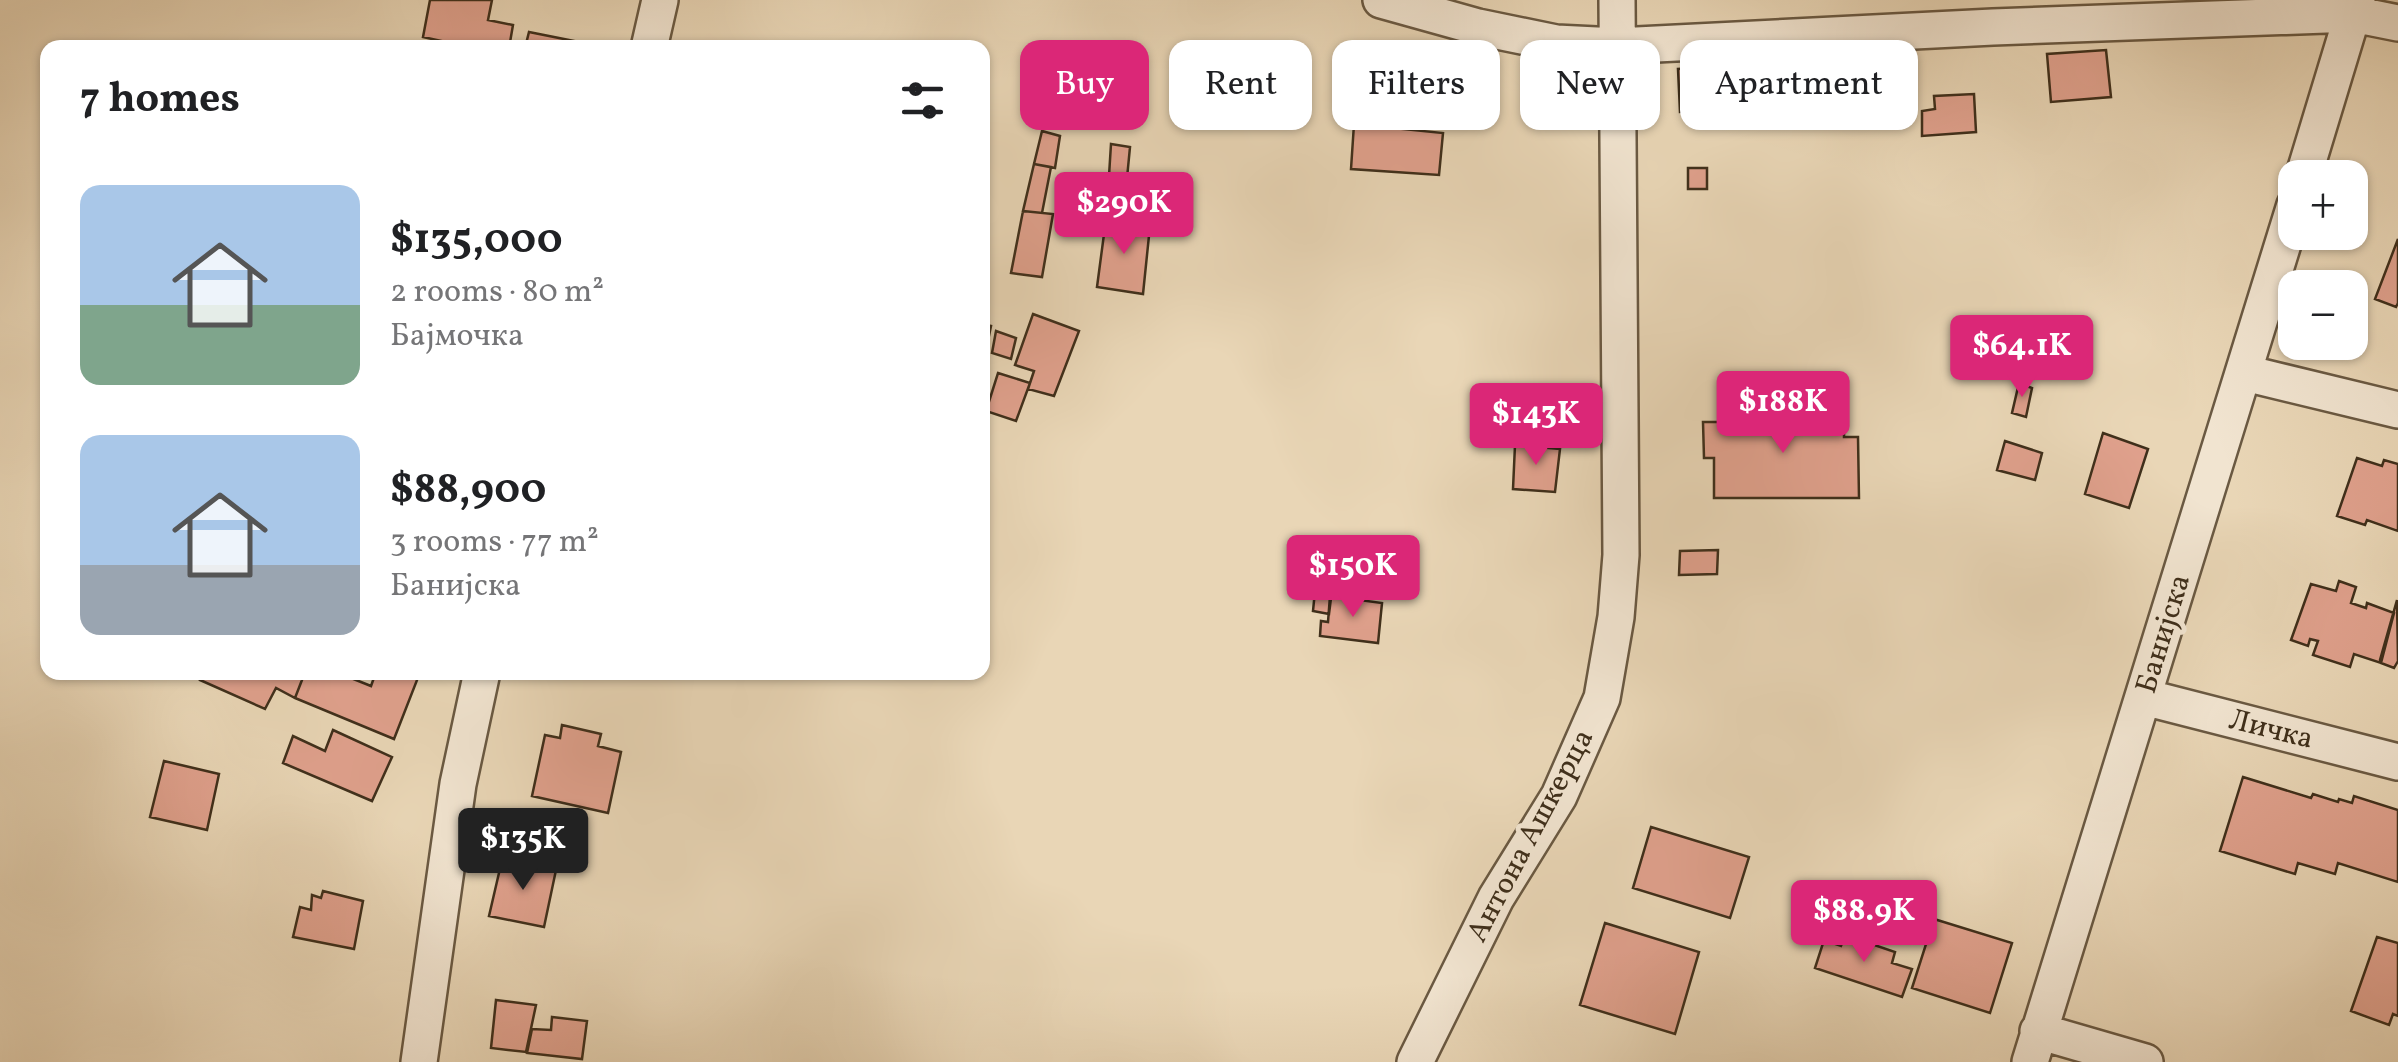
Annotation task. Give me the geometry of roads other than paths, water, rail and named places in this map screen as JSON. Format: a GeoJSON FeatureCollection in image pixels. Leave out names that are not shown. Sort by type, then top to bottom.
{"type":"FeatureCollection","features":[{"type":"Feature","properties":{"kind":"street"},"geometry":{"type":"LineString","coordinates":[[650,40],[660,0]]}},
{"type":"Feature","properties":{"kind":"street"},"geometry":{"type":"LineString","coordinates":[[1381,0],[1478,28],[1542,40]]}},
{"type":"Feature","properties":{"kind":"street","name":"Антона Ашкерца"},"geometry":{"type":"LineString","coordinates":[[1617,0],[1617,40]]}},
{"type":"Feature","properties":{"kind":"street"},"geometry":{"type":"LineString","coordinates":[[1660,42],[1995,14],[2355,7],[2398,23]]}},
{"type":"Feature","properties":{"kind":"street"},"geometry":{"type":"LineString","coordinates":[[2309,160],[2355,7]]}},
{"type":"Feature","properties":{"kind":"street","name":"Антона Ашкерца"},"geometry":{"type":"LineString","coordinates":[[1415,1062],[1496,898],[1558,796],[1602,698],[1616,617],[1621,555],[1618,130]]}},
{"type":"Feature","properties":{"kind":"street","name":"Банијска"},"geometry":{"type":"LineString","coordinates":[[2034,1047],[2282,250]]}},
{"type":"Feature","properties":{"kind":"street"},"geometry":{"type":"LineString","coordinates":[[2244,373],[2398,410]]}},
{"type":"Feature","properties":{"kind":"street"},"geometry":{"type":"LineString","coordinates":[[419,1062],[458,784],[480,680]]}},
{"type":"Feature","properties":{"kind":"street","name":"Личка"},"geometry":{"type":"LineString","coordinates":[[2144,697],[2398,762]]}},
{"type":"Feature","properties":{"kind":"street"},"geometry":{"type":"LineString","coordinates":[[2034,1047],[2146,1062]]}}]}
